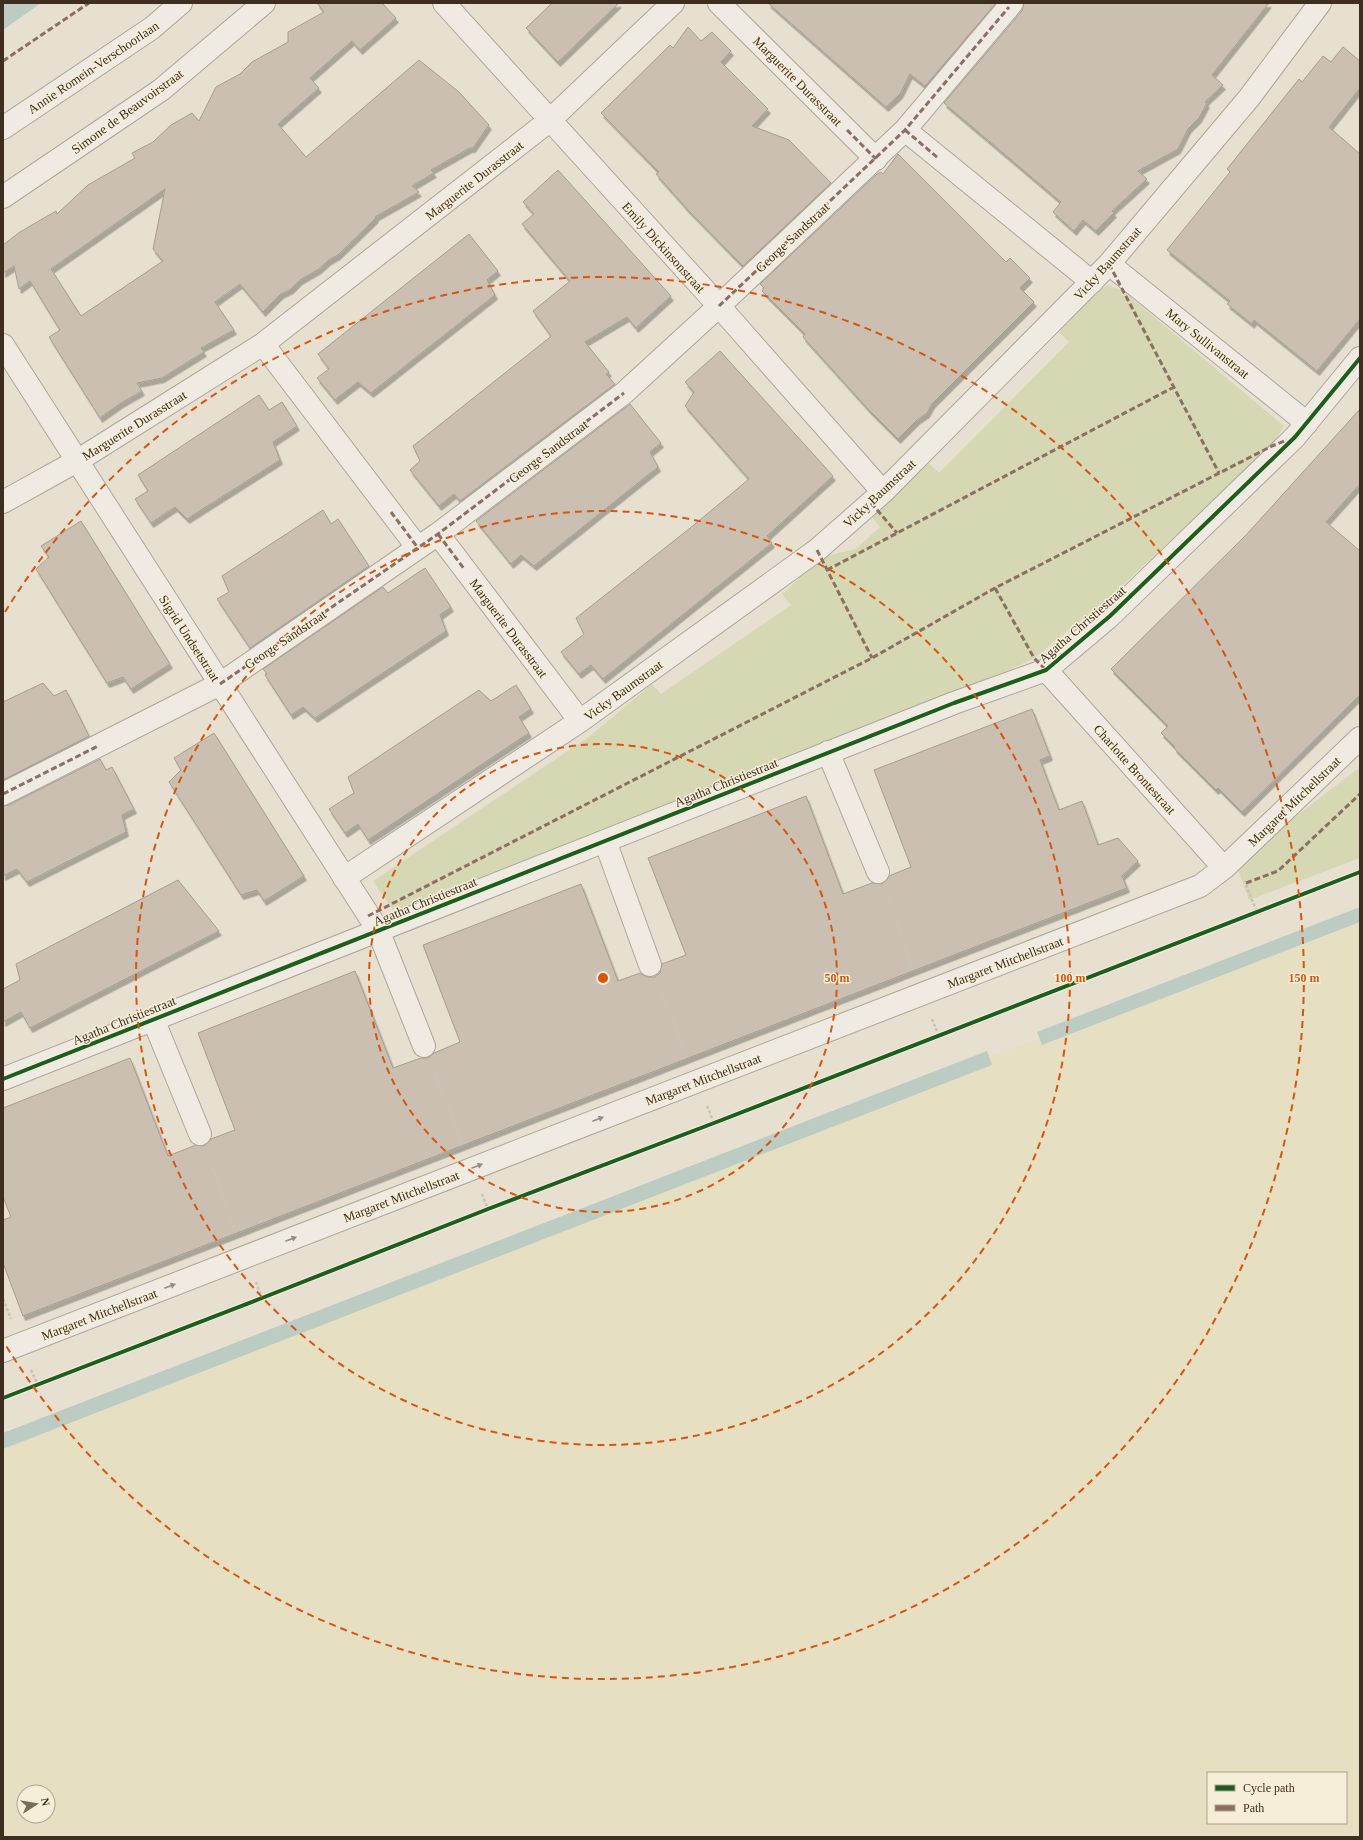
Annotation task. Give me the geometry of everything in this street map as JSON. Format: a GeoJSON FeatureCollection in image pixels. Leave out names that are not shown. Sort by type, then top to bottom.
{"type":"FeatureCollection","features":[{"type":"Feature","properties":{"kind":"street","name":"Annie Romein-Verschoorlaan"},"geometry":{"type":"LineString","coordinates":[[3,128],[152,28],[181,3]]}},
{"type":"Feature","properties":{"kind":"street","name":"Simone de Beauvoirstraat"},"geometry":{"type":"LineString","coordinates":[[3,197],[161,90],[264,3]]}},
{"type":"Feature","properties":{"kind":"street","name":"Emily Dickinsonstraat"},"geometry":{"type":"LineString","coordinates":[[444,3],[718,306],[883,492]]}},
{"type":"Feature","properties":{"kind":"street","name":"Marguerite Durasstraat"},"geometry":{"type":"LineString","coordinates":[[3,502],[77,461],[263,344],[550,121],[673,3]]}},
{"type":"Feature","properties":{"kind":"street","name":"Marguerite Durasstraat"},"geometry":{"type":"LineString","coordinates":[[720,3],[876,159]]}},
{"type":"Feature","properties":{"kind":"street","name":"Vicky Baumstraat"},"geometry":{"type":"LineString","coordinates":[[344,878],[580,721],[816,550],[883,492],[1109,264],[1249,98],[1320,3]]}},
{"type":"Feature","properties":{"kind":"street","name":"George Sandstraat"},"geometry":{"type":"LineString","coordinates":[[3,794],[220,684],[438,534],[624,393],[876,159],[905,130],[1011,5]]}},
{"type":"Feature","properties":{"kind":"street"},"geometry":{"type":"LineString","coordinates":[[905,130],[1092,282]]}},
{"type":"Feature","properties":{"kind":"street","name":"Mary Sullivanstraat"},"geometry":{"type":"LineString","coordinates":[[1109,264],[1307,423]]}},
{"type":"Feature","properties":{"kind":"street"},"geometry":{"type":"LineString","coordinates":[[263,344],[418,548]]}},
{"type":"Feature","properties":{"kind":"street","name":"Sigrid Undsetstraat"},"geometry":{"type":"LineString","coordinates":[[3,345],[378,930]]}},
{"type":"Feature","properties":{"kind":"street","name":"Agatha Christiestraat"},"geometry":{"type":"LineString","coordinates":[[3,1079],[828,752],[954,703],[1046,670],[1110,616],[1295,438],[1360,358]]}},
{"type":"Feature","properties":{"kind":"street","name":"Marguerite Durasstraat"},"geometry":{"type":"LineString","coordinates":[[438,534],[580,721]]}},
{"type":"Feature","properties":{"kind":"street","name":"Charlotte Brontestraat"},"geometry":{"type":"LineString","coordinates":[[1046,670],[1224,868]]}},
{"type":"Feature","properties":{"kind":"street","name":"Margaret Mitchellstraat"},"geometry":{"type":"LineString","coordinates":[[3,1351],[1200,886],[1224,868],[1360,738]]}},
{"type":"Feature","properties":{"kind":"street"},"geometry":{"type":"LineString","coordinates":[[828,752],[878,872]]}},
{"type":"Feature","properties":{"kind":"street"},"geometry":{"type":"LineString","coordinates":[[605,841],[650,964]]}},
{"type":"Feature","properties":{"kind":"street","name":"Agatha Christiestraat"},"geometry":{"type":"LineString","coordinates":[[378,930],[424,1046]]}},
{"type":"Feature","properties":{"kind":"street","name":"Agatha Christiestraat"},"geometry":{"type":"LineString","coordinates":[[153,1020],[200,1134]]}},
{"type":"Feature","properties":{"kind":"path"},"geometry":{"type":"LineString","coordinates":[[878,872],[921,995],[939,1036]]}},
{"type":"Feature","properties":{"kind":"path"},"geometry":{"type":"LineString","coordinates":[[1249,915],[1264,909]]}},
{"type":"Feature","properties":{"kind":"path"},"geometry":{"type":"LineString","coordinates":[[650,964],[714,1123]]}},
{"type":"Feature","properties":{"kind":"path"},"geometry":{"type":"LineString","coordinates":[[932,1038],[947,1033]]}},
{"type":"Feature","properties":{"kind":"path"},"geometry":{"type":"LineString","coordinates":[[424,1046],[488,1208]]}},
{"type":"Feature","properties":{"kind":"path"},"geometry":{"type":"LineString","coordinates":[[707,1126],[722,1120]]}},
{"type":"Feature","properties":{"kind":"path"},"geometry":{"type":"LineString","coordinates":[[200,1134],[262,1298]]}},
{"type":"Feature","properties":{"kind":"path"},"geometry":{"type":"LineString","coordinates":[[480,1211],[495,1206]]}},
{"type":"Feature","properties":{"kind":"path"},"geometry":{"type":"LineString","coordinates":[[255,1301],[270,1295]]}},
{"type":"Feature","properties":{"kind":"path"},"geometry":{"type":"LineString","coordinates":[[31,1387],[45,1382]]}},
{"type":"Feature","properties":{"kind":"shaded area"},"geometry":{"type":"Polygon","coordinates":[[[3,3],[41,3],[3,30],[3,3]]]}},
{"type":"Feature","properties":{"kind":"shaded area"},"geometry":{"type":"Polygon","coordinates":[[[1360,907],[1360,922],[1042,1045],[1037,1032],[1360,907]]]}},
{"type":"Feature","properties":{"kind":"shaded area"},"geometry":{"type":"Polygon","coordinates":[[[1360,922],[1360,1837],[3,1837],[3,1449],[992,1065],[989,1057],[1040,1038],[1043,1045],[1360,922]]]}},
{"type":"Feature","properties":{"kind":"shaded area"},"geometry":{"type":"Polygon","coordinates":[[[987,1051],[992,1065],[3,1449],[3,1433],[987,1051]]]}},
{"type":"Feature","properties":{"kind":"green space"},"geometry":{"type":"Polygon","coordinates":[[[1108,285],[1123,291],[1284,426],[1272,446],[1102,604],[1034,658],[952,699],[397,916],[373,881],[590,736],[652,684],[661,694],[791,605],[782,594],[825,556],[856,549],[880,527],[871,516],[929,463],[939,473],[1069,342],[1059,332],[1100,289],[1108,285]]]}},
{"type":"Feature","properties":{"kind":"green space"},"geometry":{"type":"Polygon","coordinates":[[[1360,767],[1360,858],[1249,900],[1237,867],[1295,817],[1360,767]]]}},
{"type":"Feature","properties":{"kind":"building"},"geometry":{"type":"Polygon","coordinates":[[[317,3],[382,3],[396,18],[360,50],[352,41],[310,78],[319,88],[278,124],[306,157],[419,60],[459,92],[489,125],[473,148],[470,148],[431,170],[434,173],[412,186],[419,192],[375,217],[376,218],[338,255],[329,260],[319,269],[300,280],[291,289],[281,294],[263,312],[240,284],[215,302],[234,330],[201,348],[204,352],[162,378],[137,383],[142,391],[121,403],[100,418],[49,337],[60,330],[30,281],[19,289],[14,266],[3,273],[3,245],[20,232],[56,211],[57,214],[88,185],[135,158],[132,153],[153,142],[171,125],[192,113],[199,121],[216,87],[240,74],[252,62],[288,42],[288,32],[324,12],[317,3]],[[165,189],[51,269],[81,316],[163,261],[153,249],[165,189]]]}},
{"type":"Feature","properties":{"kind":"building"},"geometry":{"type":"Polygon","coordinates":[[[552,3],[619,3],[558,62],[526,28],[552,3]]]}},
{"type":"Feature","properties":{"kind":"building"},"geometry":{"type":"Polygon","coordinates":[[[768,3],[996,3],[925,86],[910,74],[900,94],[886,107],[768,3]]]}},
{"type":"Feature","properties":{"kind":"building"},"geometry":{"type":"Polygon","coordinates":[[[1024,3],[1269,3],[1212,75],[1223,85],[1205,102],[1207,103],[1199,118],[1188,129],[1178,149],[1138,171],[1147,179],[1112,211],[1114,213],[1096,231],[1083,220],[1074,231],[1053,212],[1061,202],[944,103],[1022,11],[1024,3]]]}},
{"type":"Feature","properties":{"kind":"building"},"geometry":{"type":"Polygon","coordinates":[[[688,27],[701,41],[712,32],[731,51],[721,62],[768,109],[752,126],[789,140],[831,183],[743,266],[689,211],[656,174],[659,172],[601,113],[670,45],[673,48],[688,27]]]}},
{"type":"Feature","properties":{"kind":"building"},"geometry":{"type":"Polygon","coordinates":[[[1343,47],[1360,61],[1360,88],[1329,127],[1360,154],[1360,319],[1317,371],[1254,320],[1252,324],[1227,304],[1230,301],[1167,250],[1230,172],[1227,169],[1299,79],[1302,82],[1323,56],[1331,62],[1343,47]]]}},
{"type":"Feature","properties":{"kind":"building"},"geometry":{"type":"Polygon","coordinates":[[[898,154],[1006,262],[1010,258],[1030,278],[1020,288],[1034,302],[932,404],[927,413],[917,420],[898,439],[869,410],[803,337],[805,334],[762,291],[764,288],[760,284],[877,174],[881,172],[883,174],[898,154]]]}},
{"type":"Feature","properties":{"kind":"building"},"geometry":{"type":"Polygon","coordinates":[[[558,170],[671,296],[636,328],[627,317],[585,342],[609,372],[606,374],[615,384],[460,501],[454,494],[439,506],[410,470],[420,461],[413,446],[551,336],[533,311],[570,281],[522,224],[534,214],[523,202],[558,170]]]}},
{"type":"Feature","properties":{"kind":"building"},"geometry":{"type":"Polygon","coordinates":[[[469,234],[498,271],[487,280],[495,295],[371,393],[358,382],[335,400],[317,378],[329,369],[318,354],[469,234]]]}},
{"type":"Feature","properties":{"kind":"building"},"geometry":{"type":"Polygon","coordinates":[[[720,351],[833,476],[767,536],[772,543],[603,679],[591,665],[579,674],[561,652],[584,634],[576,618],[694,525],[749,479],[685,406],[694,392],[685,382],[720,351]]]}},
{"type":"Feature","properties":{"kind":"building"},"geometry":{"type":"Polygon","coordinates":[[[259,395],[269,410],[282,402],[297,426],[273,442],[280,460],[187,519],[175,507],[151,523],[135,499],[148,491],[138,475],[259,395]]]}},
{"type":"Feature","properties":{"kind":"building"},"geometry":{"type":"Polygon","coordinates":[[[630,404],[661,443],[650,452],[658,467],[534,566],[521,555],[511,564],[476,521],[630,404]]]}},
{"type":"Feature","properties":{"kind":"building"},"geometry":{"type":"Polygon","coordinates":[[[1360,409],[1360,484],[1326,522],[1360,551],[1360,695],[1242,812],[1218,788],[1216,790],[1174,748],[1175,747],[1161,733],[1168,726],[1111,669],[1247,534],[1360,409]]]}},
{"type":"Feature","properties":{"kind":"building"},"geometry":{"type":"Polygon","coordinates":[[[323,510],[331,524],[338,519],[369,566],[250,648],[217,599],[229,592],[222,576],[323,510]]]}},
{"type":"Feature","properties":{"kind":"building"},"geometry":{"type":"Polygon","coordinates":[[[81,521],[170,664],[131,689],[123,677],[107,683],[36,569],[49,557],[41,546],[81,521]]]}},
{"type":"Feature","properties":{"kind":"building"},"geometry":{"type":"Polygon","coordinates":[[[425,568],[451,607],[440,615],[446,631],[315,718],[303,707],[291,715],[265,675],[267,674],[263,669],[383,587],[388,593],[425,568]]]}},
{"type":"Feature","properties":{"kind":"building"},"geometry":{"type":"Polygon","coordinates":[[[43,683],[54,696],[66,690],[89,736],[3,780],[3,702],[43,683]]]}},
{"type":"Feature","properties":{"kind":"building"},"geometry":{"type":"Polygon","coordinates":[[[516,685],[531,709],[519,717],[529,733],[368,840],[358,824],[345,833],[329,809],[354,793],[348,777],[479,690],[491,701],[516,685]]]}},
{"type":"Feature","properties":{"kind":"building"},"geometry":{"type":"Polygon","coordinates":[[[1032,709],[1050,756],[1040,760],[1059,810],[1082,801],[1098,845],[1118,838],[1138,861],[1122,876],[1127,888],[23,1316],[3,1263],[3,1220],[11,1217],[3,1197],[3,1108],[130,1058],[168,1156],[196,1145],[204,1146],[211,1139],[235,1130],[198,1033],[355,971],[393,1068],[421,1058],[428,1058],[434,1053],[460,1042],[423,945],[581,884],[618,981],[640,973],[647,977],[655,977],[660,973],[662,964],[686,955],[648,858],[806,796],[843,894],[872,883],[882,884],[889,876],[911,867],[874,770],[1032,709]]]}},
{"type":"Feature","properties":{"kind":"building"},"geometry":{"type":"Polygon","coordinates":[[[214,733],[304,876],[264,901],[257,890],[241,895],[169,782],[181,770],[174,758],[214,733]]]}},
{"type":"Feature","properties":{"kind":"building"},"geometry":{"type":"Polygon","coordinates":[[[100,759],[106,770],[112,767],[134,809],[122,815],[126,832],[27,882],[17,869],[3,876],[3,806],[9,805],[100,759]]]}},
{"type":"Feature","properties":{"kind":"building"},"geometry":{"type":"Polygon","coordinates":[[[178,880],[219,931],[30,1028],[21,1012],[3,1022],[3,989],[20,980],[16,964],[178,880]]]}},
{"type":"Feature","properties":{"kind":"marked path"},"geometry":{"type":"LineString","coordinates":[[3,61],[89,3]]}},
{"type":"Feature","properties":{"kind":"marked path"},"geometry":{"type":"LineString","coordinates":[[719,306],[905,130],[1009,7]]}},
{"type":"Feature","properties":{"kind":"marked path"},"geometry":{"type":"LineString","coordinates":[[847,130],[876,159]]}},
{"type":"Feature","properties":{"kind":"marked path"},"geometry":{"type":"LineString","coordinates":[[905,130],[938,158]]}},
{"type":"Feature","properties":{"kind":"marked path"},"geometry":{"type":"LineString","coordinates":[[1109,264],[1219,473]]}},
{"type":"Feature","properties":{"kind":"marked path"},"geometry":{"type":"LineString","coordinates":[[827,570],[1174,387]]}},
{"type":"Feature","properties":{"kind":"marked path"},"geometry":{"type":"LineString","coordinates":[[220,684],[438,534],[624,393]]}},
{"type":"Feature","properties":{"kind":"marked path"},"geometry":{"type":"LineString","coordinates":[[368,916],[872,658],[995,588],[1272,446],[1287,440]]}},
{"type":"Feature","properties":{"kind":"marked path"},"geometry":{"type":"LineString","coordinates":[[871,503],[897,533]]}},
{"type":"Feature","properties":{"kind":"marked path"},"geometry":{"type":"LineString","coordinates":[[391,512],[418,548]]}},
{"type":"Feature","properties":{"kind":"marked path"},"geometry":{"type":"LineString","coordinates":[[438,534],[465,570]]}},
{"type":"Feature","properties":{"kind":"marked path"},"geometry":{"type":"LineString","coordinates":[[817,550],[872,658]]}},
{"type":"Feature","properties":{"kind":"marked path"},"geometry":{"type":"LineString","coordinates":[[995,588],[1034,658],[1046,670]]}},
{"type":"Feature","properties":{"kind":"marked path"},"geometry":{"type":"LineString","coordinates":[[3,794],[98,746]]}},
{"type":"Feature","properties":{"kind":"marked path"},"geometry":{"type":"LineString","coordinates":[[1246,883],[1278,871],[1360,794]]}},
{"type":"Feature","properties":{"kind":"cycle path"},"geometry":{"type":"LineString","coordinates":[[3,1079],[954,703],[1046,670],[1110,616],[1295,437],[1360,358]]}},
{"type":"Feature","properties":{"kind":"cycle path"},"geometry":{"type":"LineString","coordinates":[[3,1398],[1360,872]]}}]}
